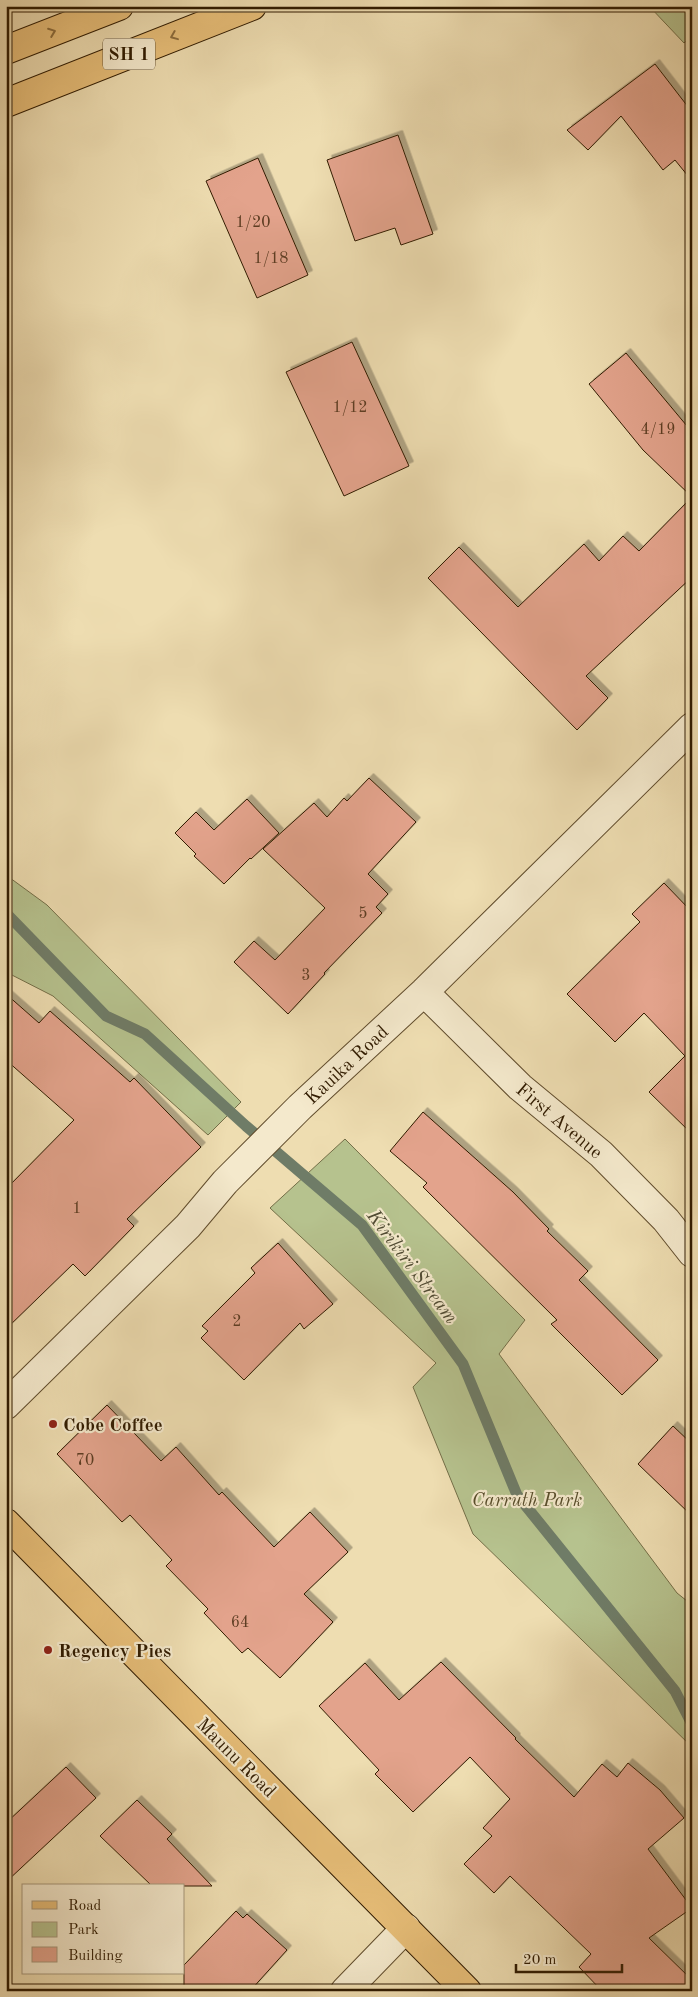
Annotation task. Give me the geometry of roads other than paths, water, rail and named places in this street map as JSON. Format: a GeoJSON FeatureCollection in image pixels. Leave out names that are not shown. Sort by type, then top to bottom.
{"type":"FeatureCollection","features":[{"type":"Feature","properties":{"kind":"main road","name":"SH 1"},"geometry":{"type":"LineString","coordinates":[[6,50],[119,6]]}},
{"type":"Feature","properties":{"kind":"main road","name":"SH 1"},"geometry":{"type":"LineString","coordinates":[[6,103],[211,13],[252,6]]}},
{"type":"Feature","properties":{"kind":"main road","name":"Maunu Road"},"geometry":{"type":"LineString","coordinates":[[6,1524],[467,1991]]}},
{"type":"Feature","properties":{"kind":"street","name":"Kauika Road"},"geometry":{"type":"LineString","coordinates":[[6,1405],[188,1226],[225,1182],[300,1107],[424,992],[692,727]]}},
{"type":"Feature","properties":{"kind":"street","name":"First Avenue"},"geometry":{"type":"LineString","coordinates":[[424,992],[520,1087],[601,1154],[666,1220],[692,1253]]}},
{"type":"Feature","properties":{"kind":"street"},"geometry":{"type":"LineString","coordinates":[[345,1991],[406,1928]]}},
{"type":"Feature","properties":{"kind":"waterway","name":"Kirikiri Stream"},"geometry":{"type":"LineString","coordinates":[[6,913],[106,1016],[145,1034],[246,1126],[362,1225],[463,1364],[517,1495],[675,1691],[692,1724]]}},
{"type":"Feature","properties":{"kind":"place","name":"Cobe Coffee"},"geometry":{"type":"Point","coordinates":[53,1424]}},
{"type":"Feature","properties":{"kind":"place","name":"Regency Pies"},"geometry":{"type":"Point","coordinates":[48,1650]}},
{"type":"Feature","properties":{"kind":"park label","name":"Carruth Park"},"geometry":{"type":"Point","coordinates":[527,1499]}}]}
